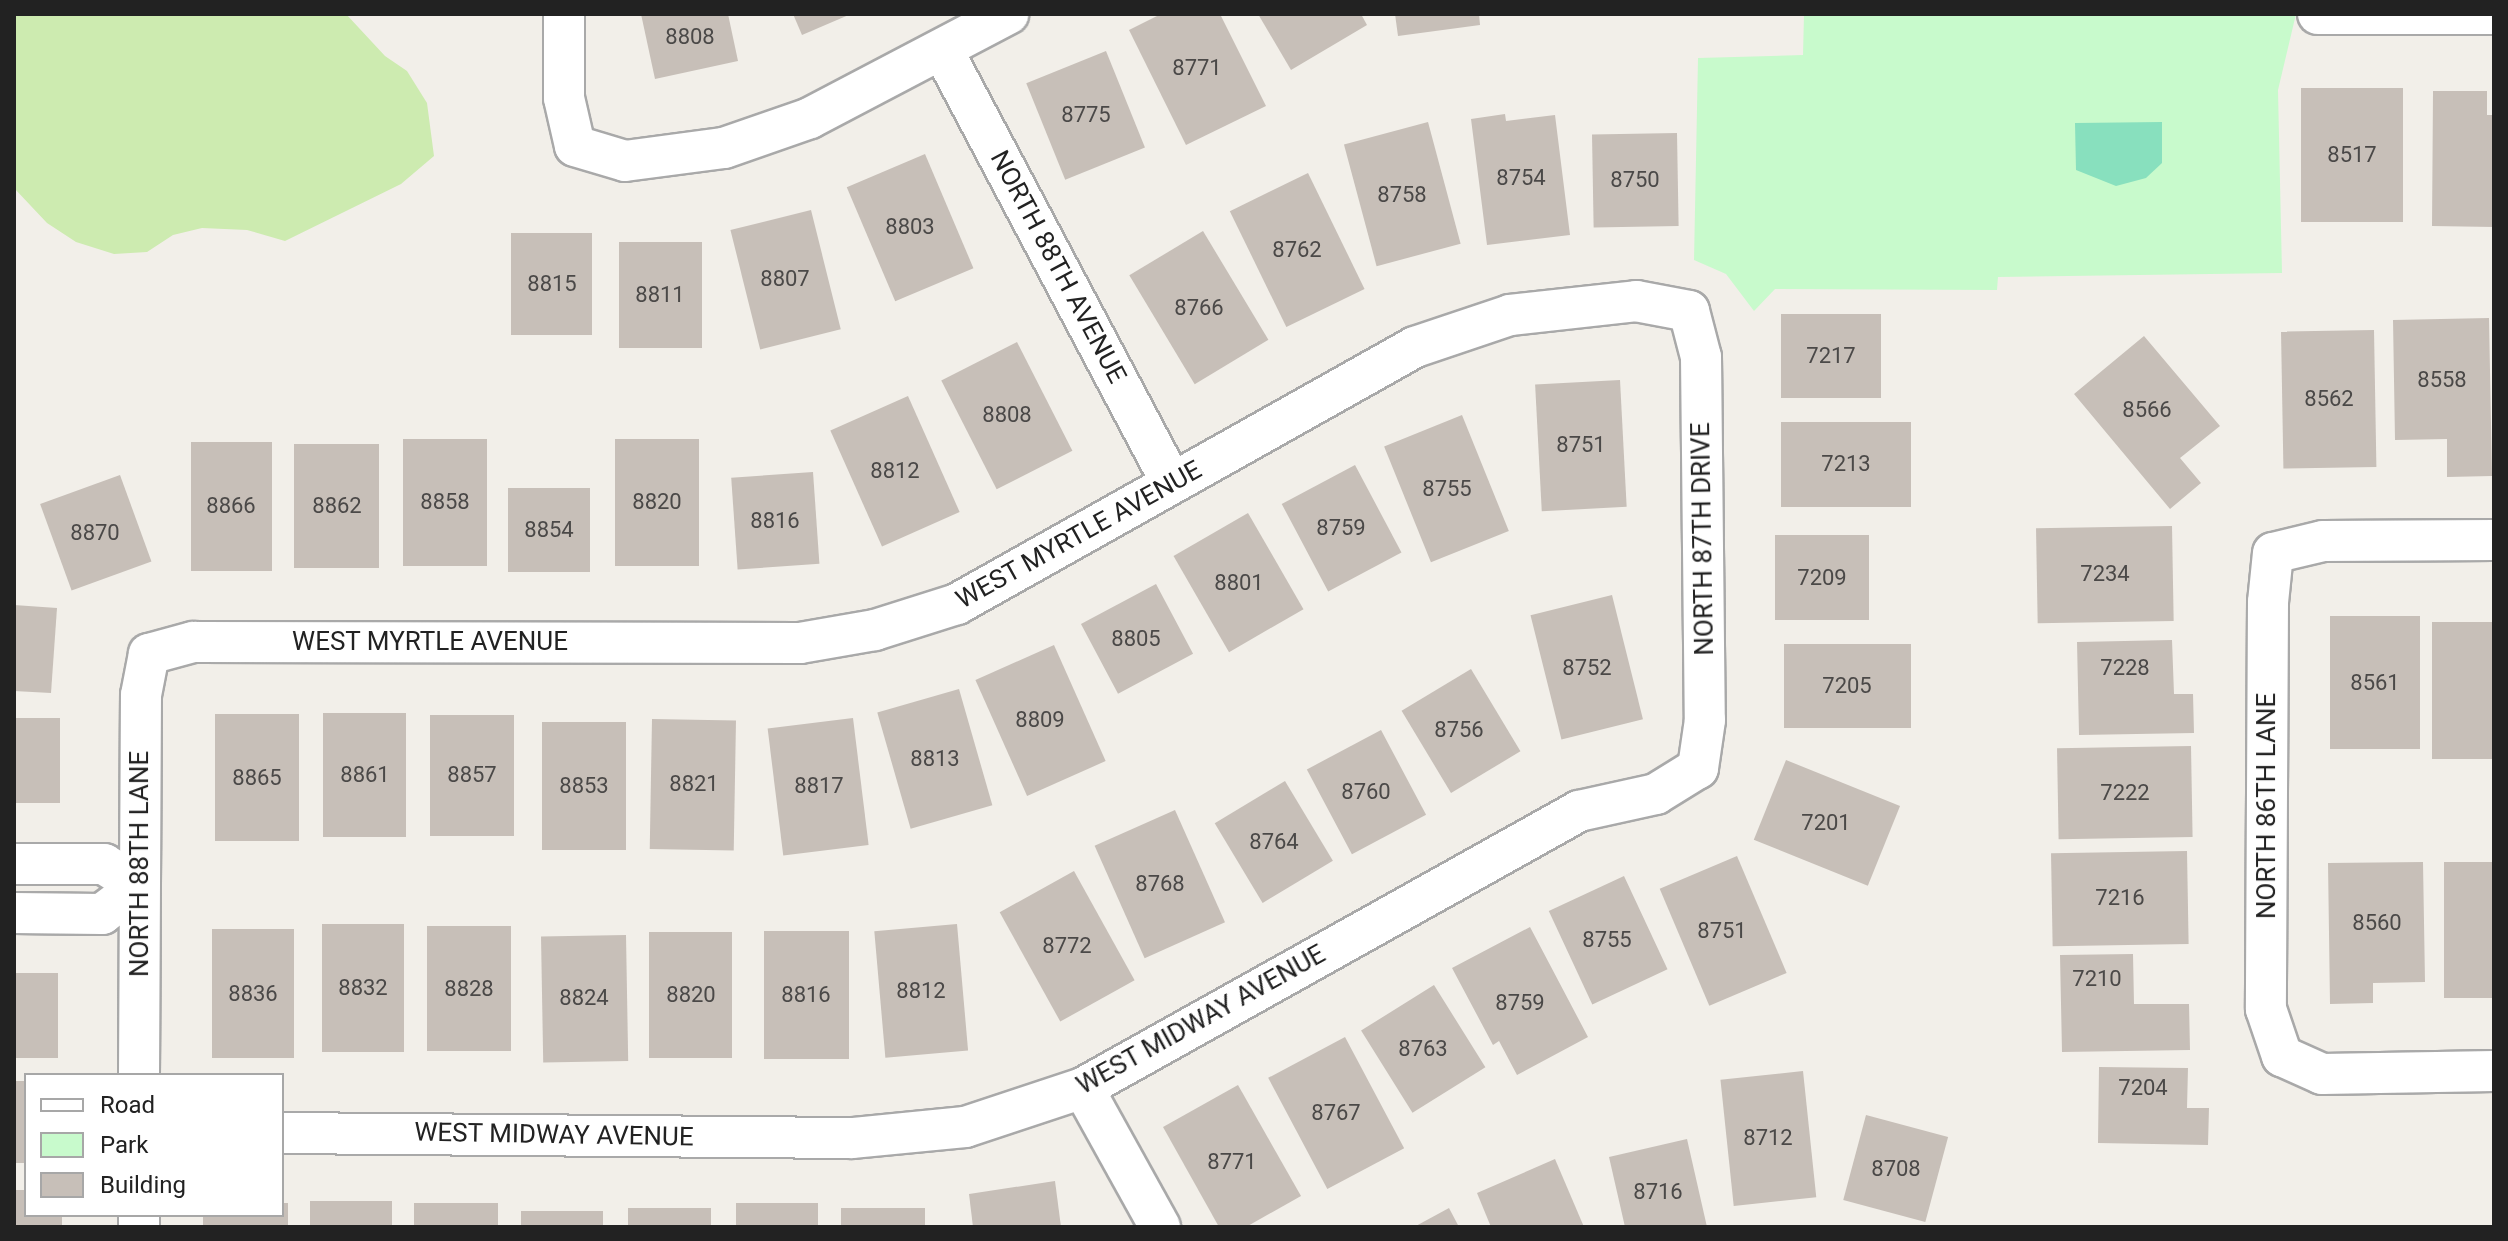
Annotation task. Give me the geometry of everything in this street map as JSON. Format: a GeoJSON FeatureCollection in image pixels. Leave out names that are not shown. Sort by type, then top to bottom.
{"type":"FeatureCollection","features":[{"type":"Feature","properties":{"kind":"street"},"geometry":{"type":"LineString","coordinates":[[564,14],[564,98],[575,146],[625,161],[724,148],[810,118],[943,51],[1008,14]]}},
{"type":"Feature","properties":{"kind":"street"},"geometry":{"type":"LineString","coordinates":[[2318,14],[2494,14]]}},
{"type":"Feature","properties":{"kind":"street","name":"NORTH 88TH AVENUE"},"geometry":{"type":"LineString","coordinates":[[943,51],[1172,483]]}},
{"type":"Feature","properties":{"kind":"street","name":"WEST MYRTLE AVENUE"},"geometry":{"type":"LineString","coordinates":[[149,654],[193,642],[815,640],[875,630],[957,604],[1415,347],[1510,315],[1636,301],[1689,311]]}},
{"type":"Feature","properties":{"kind":"street","name":"NORTH 87TH DRIVE"},"geometry":{"type":"LineString","coordinates":[[1689,311],[1701,357],[1705,720],[1698,768]]}},
{"type":"Feature","properties":{"kind":"street","name":"NORTH 86TH LANE"},"geometry":{"type":"LineString","coordinates":[[2494,540],[2323,541],[2273,553],[2268,602],[2266,1009],[2282,1056],[2322,1074],[2494,1071]]}},
{"type":"Feature","properties":{"kind":"street","name":"NORTH 88TH LANE"},"geometry":{"type":"LineString","coordinates":[[139,1073],[141,695],[149,654]]}},
{"type":"Feature","properties":{"kind":"street","name":"WEST MIDWAY AVENUE"},"geometry":{"type":"LineString","coordinates":[[284,1133],[852,1138],[965,1127],[1083,1088],[1579,811],[1656,794],[1698,768]]}},
{"type":"Feature","properties":{"kind":"street"},"geometry":{"type":"LineString","coordinates":[[14,864],[104,864],[139,886],[102,914],[14,913]]}},
{"type":"Feature","properties":{"kind":"street"},"geometry":{"type":"LineString","coordinates":[[1083,1088],[1160,1227]]}},
{"type":"Feature","properties":{"kind":"green space"},"geometry":{"type":"Polygon","coordinates":[[[14,14],[346,14],[385,56],[407,71],[427,103],[434,156],[401,184],[285,241],[247,230],[202,228],[173,235],[147,252],[114,254],[76,242],[47,223],[14,188],[14,14]]]}},
{"type":"Feature","properties":{"kind":"green space"},"geometry":{"type":"Polygon","coordinates":[[[1804,14],[2296,14],[2278,90],[2282,273],[1998,277],[1997,290],[1775,289],[1754,311],[1726,274],[1694,260],[1698,58],[1803,55],[1804,14]]]}},
{"type":"Feature","properties":{"kind":"green space"},"geometry":{"type":"Polygon","coordinates":[[[2162,122],[2162,163],[2146,178],[2116,186],[2076,170],[2075,123],[2162,122]]]}},
{"type":"Feature","properties":{"kind":"building"},"geometry":{"type":"Polygon","coordinates":[[[641,14],[728,14],[738,61],[655,79],[641,14]]]}},
{"type":"Feature","properties":{"kind":"building"},"geometry":{"type":"Polygon","coordinates":[[[793,14],[851,14],[802,35],[793,14]]]}},
{"type":"Feature","properties":{"kind":"building"},"geometry":{"type":"Polygon","coordinates":[[[1161,14],[1220,14],[1266,106],[1186,145],[1129,30],[1161,14]]]}},
{"type":"Feature","properties":{"kind":"building"},"geometry":{"type":"Polygon","coordinates":[[[1258,14],[1361,14],[1367,25],[1291,70],[1258,14]]]}},
{"type":"Feature","properties":{"kind":"building"},"geometry":{"type":"Polygon","coordinates":[[[1395,14],[1479,14],[1480,25],[1398,36],[1395,14]]]}},
{"type":"Feature","properties":{"kind":"building"},"geometry":{"type":"Polygon","coordinates":[[[1106,51],[1145,147],[1065,180],[1026,83],[1106,51]]]}},
{"type":"Feature","properties":{"kind":"building"},"geometry":{"type":"Polygon","coordinates":[[[2301,88],[2403,88],[2403,222],[2301,222],[2301,88]]]}},
{"type":"Feature","properties":{"kind":"building"},"geometry":{"type":"Polygon","coordinates":[[[2433,91],[2487,91],[2487,115],[2494,115],[2494,227],[2432,226],[2433,91]]]}},
{"type":"Feature","properties":{"kind":"building"},"geometry":{"type":"Polygon","coordinates":[[[1505,114],[1506,121],[1555,115],[1570,235],[1487,245],[1471,119],[1505,114]]]}},
{"type":"Feature","properties":{"kind":"building"},"geometry":{"type":"Polygon","coordinates":[[[1428,122],[1461,244],[1377,266],[1344,145],[1428,122]]]}},
{"type":"Feature","properties":{"kind":"building"},"geometry":{"type":"Polygon","coordinates":[[[1677,133],[1679,226],[1594,227],[1592,134],[1677,133]]]}},
{"type":"Feature","properties":{"kind":"building"},"geometry":{"type":"Polygon","coordinates":[[[925,154],[973,268],[895,301],[847,187],[925,154]]]}},
{"type":"Feature","properties":{"kind":"building"},"geometry":{"type":"Polygon","coordinates":[[[1308,173],[1365,289],[1286,327],[1230,211],[1308,173]]]}},
{"type":"Feature","properties":{"kind":"building"},"geometry":{"type":"Polygon","coordinates":[[[811,210],[841,329],[760,349],[730,230],[811,210]]]}},
{"type":"Feature","properties":{"kind":"building"},"geometry":{"type":"Polygon","coordinates":[[[1203,231],[1268,340],[1195,384],[1129,275],[1203,231]]]}},
{"type":"Feature","properties":{"kind":"building"},"geometry":{"type":"Polygon","coordinates":[[[511,233],[592,233],[592,335],[511,335],[511,233]]]}},
{"type":"Feature","properties":{"kind":"building"},"geometry":{"type":"Polygon","coordinates":[[[619,242],[702,242],[702,348],[619,348],[619,242]]]}},
{"type":"Feature","properties":{"kind":"building"},"geometry":{"type":"Polygon","coordinates":[[[1781,314],[1881,314],[1881,398],[1781,398],[1781,314]]]}},
{"type":"Feature","properties":{"kind":"building"},"geometry":{"type":"Polygon","coordinates":[[[2489,318],[2492,476],[2447,477],[2447,439],[2395,440],[2393,320],[2489,318]]]}},
{"type":"Feature","properties":{"kind":"building"},"geometry":{"type":"Polygon","coordinates":[[[2374,330],[2376,467],[2283,469],[2281,332],[2374,330]]]}},
{"type":"Feature","properties":{"kind":"building"},"geometry":{"type":"Polygon","coordinates":[[[2144,336],[2220,426],[2180,458],[2201,483],[2170,509],[2074,394],[2144,336]]]}},
{"type":"Feature","properties":{"kind":"building"},"geometry":{"type":"Polygon","coordinates":[[[1017,342],[1072,451],[997,489],[941,381],[1017,342]]]}},
{"type":"Feature","properties":{"kind":"building"},"geometry":{"type":"Polygon","coordinates":[[[1620,380],[1627,507],[1542,511],[1535,384],[1620,380]]]}},
{"type":"Feature","properties":{"kind":"building"},"geometry":{"type":"Polygon","coordinates":[[[908,396],[960,512],[882,547],[830,431],[908,396]]]}},
{"type":"Feature","properties":{"kind":"building"},"geometry":{"type":"Polygon","coordinates":[[[1462,415],[1509,531],[1431,562],[1384,446],[1462,415]]]}},
{"type":"Feature","properties":{"kind":"building"},"geometry":{"type":"Polygon","coordinates":[[[1781,422],[1911,422],[1911,507],[1781,507],[1781,422]]]}},
{"type":"Feature","properties":{"kind":"building"},"geometry":{"type":"Polygon","coordinates":[[[403,439],[487,439],[487,566],[403,566],[403,439]]]}},
{"type":"Feature","properties":{"kind":"building"},"geometry":{"type":"Polygon","coordinates":[[[615,439],[699,439],[699,566],[615,566],[615,439]]]}},
{"type":"Feature","properties":{"kind":"building"},"geometry":{"type":"Polygon","coordinates":[[[191,442],[272,442],[272,571],[191,571],[191,442]]]}},
{"type":"Feature","properties":{"kind":"building"},"geometry":{"type":"Polygon","coordinates":[[[294,444],[379,444],[379,568],[294,568],[294,444]]]}},
{"type":"Feature","properties":{"kind":"building"},"geometry":{"type":"Polygon","coordinates":[[[1355,465],[1401,552],[1328,591],[1282,504],[1355,465]]]}},
{"type":"Feature","properties":{"kind":"building"},"geometry":{"type":"Polygon","coordinates":[[[813,472],[819,564],[738,569],[731,478],[813,472]]]}},
{"type":"Feature","properties":{"kind":"building"},"geometry":{"type":"Polygon","coordinates":[[[120,475],[151,561],[72,591],[40,504],[120,475]]]}},
{"type":"Feature","properties":{"kind":"building"},"geometry":{"type":"Polygon","coordinates":[[[508,488],[590,488],[590,572],[508,572],[508,488]]]}},
{"type":"Feature","properties":{"kind":"building"},"geometry":{"type":"Polygon","coordinates":[[[1248,513],[1304,609],[1229,652],[1174,556],[1248,513]]]}},
{"type":"Feature","properties":{"kind":"building"},"geometry":{"type":"Polygon","coordinates":[[[2172,526],[2174,621],[2038,623],[2036,528],[2172,526]]]}},
{"type":"Feature","properties":{"kind":"building"},"geometry":{"type":"Polygon","coordinates":[[[1775,535],[1869,535],[1869,620],[1775,620],[1775,535]]]}},
{"type":"Feature","properties":{"kind":"building"},"geometry":{"type":"Polygon","coordinates":[[[1156,584],[1193,654],[1118,694],[1081,624],[1156,584]]]}},
{"type":"Feature","properties":{"kind":"building"},"geometry":{"type":"Polygon","coordinates":[[[1612,595],[1643,719],[1561,740],[1530,615],[1612,595]]]}},
{"type":"Feature","properties":{"kind":"building"},"geometry":{"type":"Polygon","coordinates":[[[14,605],[57,608],[51,693],[14,691],[14,605]]]}},
{"type":"Feature","properties":{"kind":"building"},"geometry":{"type":"Polygon","coordinates":[[[2330,616],[2420,616],[2420,749],[2330,749],[2330,616]]]}},
{"type":"Feature","properties":{"kind":"building"},"geometry":{"type":"Polygon","coordinates":[[[2432,622],[2494,622],[2494,759],[2432,759],[2432,622]]]}},
{"type":"Feature","properties":{"kind":"building"},"geometry":{"type":"Polygon","coordinates":[[[2172,640],[2174,694],[2193,694],[2194,733],[2079,735],[2077,642],[2172,640]]]}},
{"type":"Feature","properties":{"kind":"building"},"geometry":{"type":"Polygon","coordinates":[[[1784,644],[1911,644],[1911,728],[1784,728],[1784,644]]]}},
{"type":"Feature","properties":{"kind":"building"},"geometry":{"type":"Polygon","coordinates":[[[1054,645],[1106,761],[1027,796],[975,680],[1054,645]]]}},
{"type":"Feature","properties":{"kind":"building"},"geometry":{"type":"Polygon","coordinates":[[[1471,669],[1520,751],[1451,793],[1402,711],[1471,669]]]}},
{"type":"Feature","properties":{"kind":"building"},"geometry":{"type":"Polygon","coordinates":[[[959,689],[992,805],[911,829],[877,712],[959,689]]]}},
{"type":"Feature","properties":{"kind":"building"},"geometry":{"type":"Polygon","coordinates":[[[323,713],[406,713],[406,837],[323,837],[323,713]]]}},
{"type":"Feature","properties":{"kind":"building"},"geometry":{"type":"Polygon","coordinates":[[[215,714],[299,714],[299,841],[215,841],[215,714]]]}},
{"type":"Feature","properties":{"kind":"building"},"geometry":{"type":"Polygon","coordinates":[[[430,715],[514,715],[514,836],[430,836],[430,715]]]}},
{"type":"Feature","properties":{"kind":"building"},"geometry":{"type":"Polygon","coordinates":[[[14,718],[60,718],[60,803],[14,803],[14,718]]]}},
{"type":"Feature","properties":{"kind":"building"},"geometry":{"type":"Polygon","coordinates":[[[853,718],[869,845],[783,856],[768,728],[853,718]]]}},
{"type":"Feature","properties":{"kind":"building"},"geometry":{"type":"Polygon","coordinates":[[[652,719],[736,720],[734,850],[650,849],[652,719]]]}},
{"type":"Feature","properties":{"kind":"building"},"geometry":{"type":"Polygon","coordinates":[[[542,722],[626,722],[626,850],[542,850],[542,722]]]}},
{"type":"Feature","properties":{"kind":"building"},"geometry":{"type":"Polygon","coordinates":[[[1381,730],[1426,815],[1352,854],[1307,769],[1381,730]]]}},
{"type":"Feature","properties":{"kind":"building"},"geometry":{"type":"Polygon","coordinates":[[[2191,746],[2193,837],[2059,839],[2057,748],[2191,746]]]}},
{"type":"Feature","properties":{"kind":"building"},"geometry":{"type":"Polygon","coordinates":[[[1786,760],[1900,806],[1868,886],[1754,840],[1786,760]]]}},
{"type":"Feature","properties":{"kind":"building"},"geometry":{"type":"Polygon","coordinates":[[[1285,781],[1333,861],[1263,903],[1215,823],[1285,781]]]}},
{"type":"Feature","properties":{"kind":"building"},"geometry":{"type":"Polygon","coordinates":[[[1175,810],[1225,922],[1145,958],[1095,846],[1175,810]]]}},
{"type":"Feature","properties":{"kind":"building"},"geometry":{"type":"Polygon","coordinates":[[[2187,851],[2189,944],[2053,946],[2051,853],[2187,851]]]}},
{"type":"Feature","properties":{"kind":"building"},"geometry":{"type":"Polygon","coordinates":[[[1737,856],[1787,973],[1709,1006],[1660,889],[1737,856]]]}},
{"type":"Feature","properties":{"kind":"building"},"geometry":{"type":"Polygon","coordinates":[[[2423,862],[2425,982],[2373,983],[2373,1003],[2330,1004],[2328,863],[2423,862]]]}},
{"type":"Feature","properties":{"kind":"building"},"geometry":{"type":"Polygon","coordinates":[[[2444,862],[2494,862],[2494,998],[2444,998],[2444,862]]]}},
{"type":"Feature","properties":{"kind":"building"},"geometry":{"type":"Polygon","coordinates":[[[1074,871],[1135,980],[1060,1022],[1000,912],[1074,871]]]}},
{"type":"Feature","properties":{"kind":"building"},"geometry":{"type":"Polygon","coordinates":[[[1624,876],[1668,969],[1592,1004],[1549,911],[1624,876]]]}},
{"type":"Feature","properties":{"kind":"building"},"geometry":{"type":"Polygon","coordinates":[[[322,924],[404,924],[404,1052],[322,1052],[322,924]]]}},
{"type":"Feature","properties":{"kind":"building"},"geometry":{"type":"Polygon","coordinates":[[[957,924],[968,1051],[885,1058],[874,931],[957,924]]]}},
{"type":"Feature","properties":{"kind":"building"},"geometry":{"type":"Polygon","coordinates":[[[427,926],[511,926],[511,1051],[427,1051],[427,926]]]}},
{"type":"Feature","properties":{"kind":"building"},"geometry":{"type":"Polygon","coordinates":[[[1530,927],[1588,1037],[1517,1075],[1499,1041],[1493,1045],[1452,968],[1530,927]]]}},
{"type":"Feature","properties":{"kind":"building"},"geometry":{"type":"Polygon","coordinates":[[[212,929],[294,929],[294,1058],[212,1058],[212,929]]]}},
{"type":"Feature","properties":{"kind":"building"},"geometry":{"type":"Polygon","coordinates":[[[764,931],[849,931],[849,1059],[764,1059],[764,931]]]}},
{"type":"Feature","properties":{"kind":"building"},"geometry":{"type":"Polygon","coordinates":[[[649,932],[732,932],[732,1058],[649,1058],[649,932]]]}},
{"type":"Feature","properties":{"kind":"building"},"geometry":{"type":"Polygon","coordinates":[[[626,935],[628,1061],[543,1062],[541,936],[626,935]]]}},
{"type":"Feature","properties":{"kind":"building"},"geometry":{"type":"Polygon","coordinates":[[[2133,954],[2134,1004],[2189,1004],[2190,1050],[2062,1052],[2060,955],[2133,954]]]}},
{"type":"Feature","properties":{"kind":"building"},"geometry":{"type":"Polygon","coordinates":[[[14,973],[58,973],[58,1058],[14,1058],[14,973]]]}},
{"type":"Feature","properties":{"kind":"building"},"geometry":{"type":"Polygon","coordinates":[[[1434,985],[1485,1067],[1412,1113],[1361,1031],[1434,985]]]}},
{"type":"Feature","properties":{"kind":"building"},"geometry":{"type":"Polygon","coordinates":[[[1345,1037],[1404,1148],[1327,1189],[1268,1078],[1345,1037]]]}},
{"type":"Feature","properties":{"kind":"building"},"geometry":{"type":"Polygon","coordinates":[[[2099,1067],[2188,1068],[2187,1108],[2209,1108],[2208,1145],[2098,1143],[2099,1067]]]}},
{"type":"Feature","properties":{"kind":"building"},"geometry":{"type":"Polygon","coordinates":[[[1803,1071],[1816,1197],[1734,1206],[1720,1080],[1803,1071]]]}},
{"type":"Feature","properties":{"kind":"building"},"geometry":{"type":"Polygon","coordinates":[[[14,1081],[24,1081],[24,1163],[14,1163],[14,1081]]]}},
{"type":"Feature","properties":{"kind":"building"},"geometry":{"type":"Polygon","coordinates":[[[1238,1085],[1301,1196],[1246,1227],[1219,1227],[1163,1127],[1238,1085]]]}},
{"type":"Feature","properties":{"kind":"building"},"geometry":{"type":"Polygon","coordinates":[[[1866,1115],[1948,1137],[1925,1222],[1843,1200],[1866,1115]]]}},
{"type":"Feature","properties":{"kind":"building"},"geometry":{"type":"Polygon","coordinates":[[[1687,1139],[1707,1227],[1625,1227],[1609,1157],[1687,1139]]]}},
{"type":"Feature","properties":{"kind":"building"},"geometry":{"type":"Polygon","coordinates":[[[1555,1159],[1584,1227],[1491,1227],[1477,1193],[1555,1159]]]}},
{"type":"Feature","properties":{"kind":"building"},"geometry":{"type":"Polygon","coordinates":[[[1055,1181],[1061,1227],[973,1227],[969,1194],[1055,1181]]]}},
{"type":"Feature","properties":{"kind":"building"},"geometry":{"type":"Polygon","coordinates":[[[14,1190],[24,1190],[24,1217],[62,1217],[62,1227],[14,1227],[14,1190]]]}},
{"type":"Feature","properties":{"kind":"building"},"geometry":{"type":"Polygon","coordinates":[[[310,1201],[392,1201],[392,1227],[310,1227],[310,1201]]]}},
{"type":"Feature","properties":{"kind":"building"},"geometry":{"type":"Polygon","coordinates":[[[284,1203],[288,1203],[288,1227],[203,1227],[203,1217],[284,1217],[284,1203]]]}},
{"type":"Feature","properties":{"kind":"building"},"geometry":{"type":"Polygon","coordinates":[[[414,1203],[498,1203],[498,1227],[414,1227],[414,1203]]]}},
{"type":"Feature","properties":{"kind":"building"},"geometry":{"type":"Polygon","coordinates":[[[736,1203],[818,1203],[818,1227],[736,1227],[736,1203]]]}},
{"type":"Feature","properties":{"kind":"building"},"geometry":{"type":"Polygon","coordinates":[[[628,1208],[711,1208],[711,1227],[628,1227],[628,1208]]]}},
{"type":"Feature","properties":{"kind":"building"},"geometry":{"type":"Polygon","coordinates":[[[841,1208],[925,1208],[925,1227],[841,1227],[841,1208]]]}},
{"type":"Feature","properties":{"kind":"building"},"geometry":{"type":"Polygon","coordinates":[[[1449,1208],[1459,1227],[1414,1227],[1449,1208]]]}},
{"type":"Feature","properties":{"kind":"building"},"geometry":{"type":"Polygon","coordinates":[[[521,1211],[603,1211],[603,1227],[521,1227],[521,1211]]]}}]}
